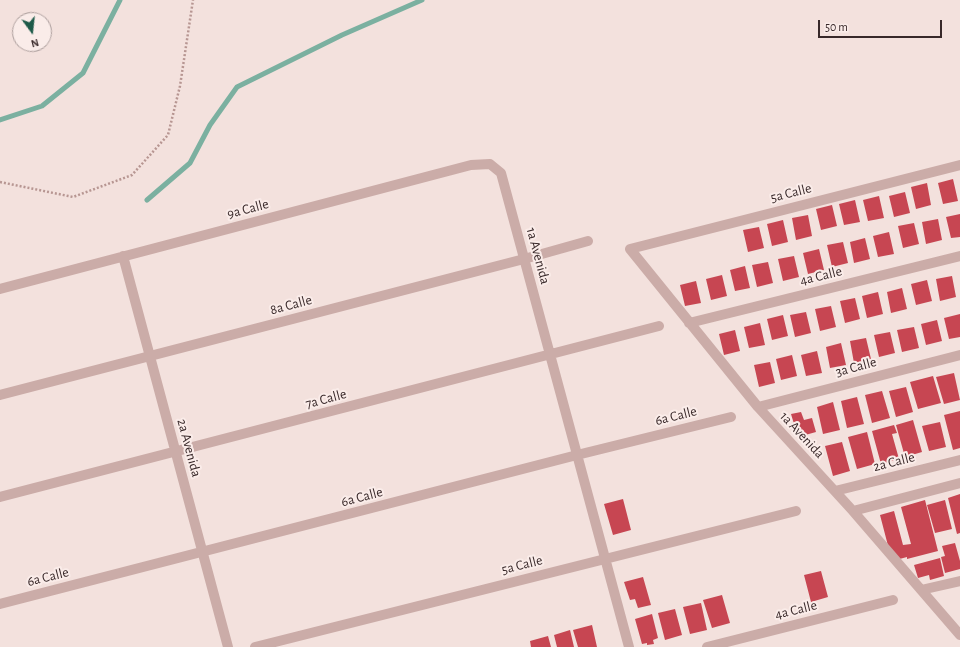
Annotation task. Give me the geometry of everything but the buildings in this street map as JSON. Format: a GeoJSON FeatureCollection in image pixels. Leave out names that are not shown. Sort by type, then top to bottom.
{"type":"FeatureCollection","features":[{"type":"Feature","properties":{"kind":"street","name":"9a Calle"},"geometry":{"type":"LineString","coordinates":[[0,289],[471,165],[490,164],[501,173]]}},
{"type":"Feature","properties":{"kind":"street","name":"5a Calle"},"geometry":{"type":"LineString","coordinates":[[630,249],[960,165]]}},
{"type":"Feature","properties":{"kind":"street","name":"1a Avenida"},"geometry":{"type":"LineString","coordinates":[[501,173],[629,647]]}},
{"type":"Feature","properties":{"kind":"street","name":"8a Calle"},"geometry":{"type":"LineString","coordinates":[[0,395],[588,241]]}},
{"type":"Feature","properties":{"kind":"street","name":"1a Avenida"},"geometry":{"type":"LineString","coordinates":[[630,249],[758,407],[853,511],[960,636]]}},
{"type":"Feature","properties":{"kind":"street","name":"2a Avenida"},"geometry":{"type":"LineString","coordinates":[[123,256],[228,647]]}},
{"type":"Feature","properties":{"kind":"street","name":"4a Calle"},"geometry":{"type":"LineString","coordinates":[[689,323],[960,256]]}},
{"type":"Feature","properties":{"kind":"street","name":"7a Calle"},"geometry":{"type":"LineString","coordinates":[[0,497],[659,326]]}},
{"type":"Feature","properties":{"kind":"street","name":"3a Calle"},"geometry":{"type":"LineString","coordinates":[[758,407],[960,355]]}},
{"type":"Feature","properties":{"kind":"street","name":"6a Calle"},"geometry":{"type":"LineString","coordinates":[[0,604],[730,417]]}},
{"type":"Feature","properties":{"kind":"street","name":"2a Calle"},"geometry":{"type":"LineString","coordinates":[[835,491],[960,460]]}},
{"type":"Feature","properties":{"kind":"street"},"geometry":{"type":"LineString","coordinates":[[853,511],[960,484]]}},
{"type":"Feature","properties":{"kind":"street","name":"5a Calle"},"geometry":{"type":"LineString","coordinates":[[255,647],[796,511]]}},
{"type":"Feature","properties":{"kind":"street"},"geometry":{"type":"LineString","coordinates":[[921,590],[960,581]]}},
{"type":"Feature","properties":{"kind":"street","name":"4a Calle"},"geometry":{"type":"LineString","coordinates":[[706,647],[893,600]]}},
{"type":"Feature","properties":{"kind":"path"},"geometry":{"type":"LineString","coordinates":[[0,182],[73,197],[132,175],[168,135],[180,86],[193,0]]}},
{"type":"Feature","properties":{"kind":"waterway"},"geometry":{"type":"LineString","coordinates":[[0,120],[42,106],[83,73],[120,0]]}},
{"type":"Feature","properties":{"kind":"waterway"},"geometry":{"type":"LineString","coordinates":[[147,200],[190,163],[210,125],[237,87],[342,35],[422,0]]}}]}
